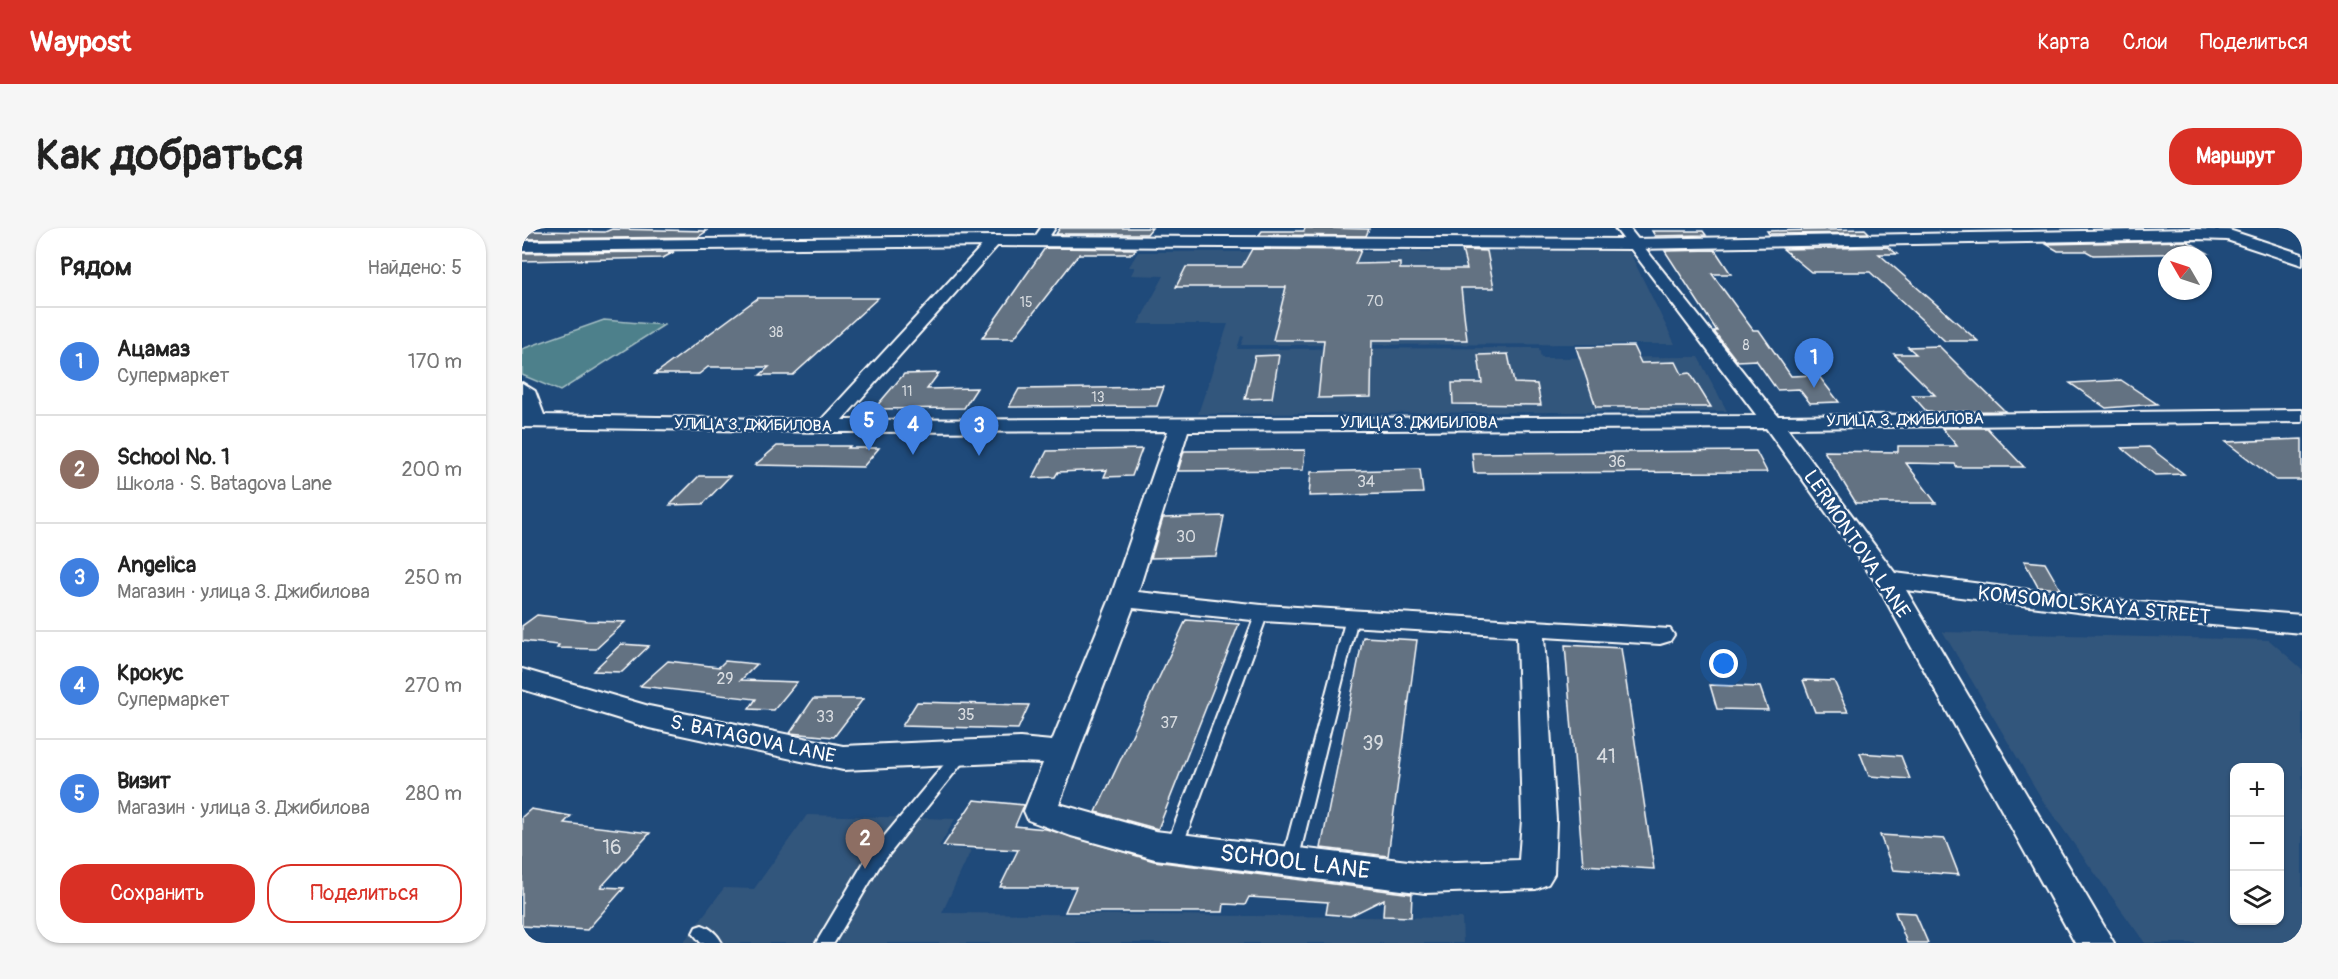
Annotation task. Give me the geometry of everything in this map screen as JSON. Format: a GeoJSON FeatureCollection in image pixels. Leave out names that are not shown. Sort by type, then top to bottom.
{"type":"FeatureCollection","features":[{"type":"Feature","properties":{"kind":"street"},"geometry":{"type":"LineString","coordinates":[[522,246],[994,241],[1043,235],[1628,236],[2229,231],[2302,260]]}},
{"type":"Feature","properties":{"kind":"street","name":"LERMONTOVA LANE"},"geometry":{"type":"LineString","coordinates":[[1628,236],[1772,422],[1887,580],[2095,943]]}},
{"type":"Feature","properties":{"kind":"street"},"geometry":{"type":"LineString","coordinates":[[826,426],[994,241]]}},
{"type":"Feature","properties":{"kind":"street"},"geometry":{"type":"LineString","coordinates":[[522,389],[525,391],[529,422]]}},
{"type":"Feature","properties":{"kind":"street","name":"УЛИЦА З. ДЖИБИЛОВА"},"geometry":{"type":"LineString","coordinates":[[529,422],[826,426],[1772,422],[2302,416]]}},
{"type":"Feature","properties":{"kind":"street","name":"SCHOOL LANE"},"geometry":{"type":"LineString","coordinates":[[1180,424],[1123,599],[1040,811],[1071,823],[1174,847],[1425,878],[1536,874],[1539,820],[1530,628]]}},
{"type":"Feature","properties":{"kind":"street","name":"KOMSOMOLSKAYA STREET"},"geometry":{"type":"LineString","coordinates":[[1887,580],[2100,607],[2302,624]]}},
{"type":"Feature","properties":{"kind":"street"},"geometry":{"type":"LineString","coordinates":[[1123,599],[1262,613],[1660,635]]}},
{"type":"Feature","properties":{"kind":"street","name":"S. BATAGOVA LANE"},"geometry":{"type":"LineString","coordinates":[[522,679],[649,717],[843,758],[1020,750],[1063,753]]}},
{"type":"Feature","properties":{"kind":"lane"},"geometry":{"type":"LineString","coordinates":[[1174,847],[1262,613]]}},
{"type":"Feature","properties":{"kind":"lane"},"geometry":{"type":"LineString","coordinates":[[1290,861],[1352,618]]}},
{"type":"Feature","properties":{"kind":"lane"},"geometry":{"type":"LineString","coordinates":[[825,943],[873,862],[962,753]]}},
{"type":"Feature","properties":{"kind":"shaded area"},"geometry":{"type":"Polygon","coordinates":[[[1629,251],[1675,344],[1241,345],[1244,337],[1241,336],[1237,349],[1539,348],[1541,358],[1698,357],[1727,411],[1198,414],[1228,324],[1138,324],[1164,276],[1131,275],[1135,267],[1129,267],[1138,252],[1629,251]]]}},
{"type":"Feature","properties":{"kind":"shaded area"},"geometry":{"type":"Polygon","coordinates":[[[1943,632],[2269,640],[2302,669],[2302,943],[2145,943],[2043,801],[1943,632]]]}},
{"type":"Feature","properties":{"kind":"shaded area"},"geometry":{"type":"Polygon","coordinates":[[[807,815],[955,819],[939,847],[971,850],[942,913],[1462,918],[1463,943],[683,943],[724,888],[754,889],[807,815]]]}},
{"type":"Feature","properties":{"kind":"green space"},"geometry":{"type":"Polygon","coordinates":[[[604,320],[664,325],[560,391],[522,375],[522,349],[604,320]]]}},
{"type":"Feature","properties":{"kind":"building"},"geometry":{"type":"Polygon","coordinates":[[[1060,228],[1152,228],[1147,234],[1056,234],[1060,228]]]}},
{"type":"Feature","properties":{"kind":"building"},"geometry":{"type":"Polygon","coordinates":[[[1305,228],[1369,229],[1366,236],[1259,235],[1262,231],[1304,231],[1305,228]]]}},
{"type":"Feature","properties":{"kind":"building"},"geometry":{"type":"Polygon","coordinates":[[[612,229],[707,231],[698,237],[522,239],[522,236],[533,231],[605,232],[612,229]]]}},
{"type":"Feature","properties":{"kind":"building"},"geometry":{"type":"Polygon","coordinates":[[[1865,229],[1869,233],[1769,234],[1767,231],[1865,229]]]}},
{"type":"Feature","properties":{"kind":"building"},"geometry":{"type":"Polygon","coordinates":[[[1652,231],[1703,231],[1706,235],[1655,236],[1652,231]]]}},
{"type":"Feature","properties":{"kind":"building"},"geometry":{"type":"Polygon","coordinates":[[[2187,241],[2196,246],[2158,246],[2158,254],[2093,255],[2086,251],[2058,251],[2046,244],[2187,241]]]}},
{"type":"Feature","properties":{"kind":"building"},"geometry":{"type":"Polygon","coordinates":[[[1888,247],[1897,254],[1879,254],[1978,341],[1945,341],[1870,272],[1811,272],[1783,249],[1888,247]]]}},
{"type":"Feature","properties":{"kind":"building"},"geometry":{"type":"Polygon","coordinates":[[[1045,248],[1136,249],[1132,254],[1079,254],[1014,338],[982,338],[1045,248]]]}},
{"type":"Feature","properties":{"kind":"building"},"geometry":{"type":"Polygon","coordinates":[[[1252,249],[1361,250],[1355,264],[1400,263],[1400,269],[1467,269],[1462,250],[1487,251],[1494,288],[1461,288],[1467,340],[1372,340],[1371,397],[1318,398],[1324,340],[1273,340],[1286,287],[1176,287],[1186,267],[1242,267],[1252,249]]]}},
{"type":"Feature","properties":{"kind":"building"},"geometry":{"type":"Polygon","coordinates":[[[1715,250],[1731,274],[1712,274],[1753,330],[1759,330],[1791,376],[1818,375],[1839,402],[1810,403],[1799,389],[1777,390],[1756,360],[1737,361],[1714,331],[1717,331],[1665,251],[1715,250]]]}},
{"type":"Feature","properties":{"kind":"building"},"geometry":{"type":"Polygon","coordinates":[[[674,252],[663,258],[522,261],[522,253],[674,252]]]}},
{"type":"Feature","properties":{"kind":"building"},"geometry":{"type":"Polygon","coordinates":[[[758,298],[878,298],[793,375],[760,375],[769,367],[708,367],[699,374],[655,374],[758,298]]]}},
{"type":"Feature","properties":{"kind":"building"},"geometry":{"type":"Polygon","coordinates":[[[1633,346],[1641,363],[1676,362],[1682,374],[1690,373],[1711,407],[1596,407],[1576,347],[1633,346]]]}},
{"type":"Feature","properties":{"kind":"building"},"geometry":{"type":"Polygon","coordinates":[[[1939,346],[2005,411],[1927,412],[1912,395],[1935,395],[1894,354],[1916,354],[1908,347],[1939,346]]]}},
{"type":"Feature","properties":{"kind":"building"},"geometry":{"type":"Polygon","coordinates":[[[1508,354],[1514,383],[1537,384],[1541,405],[1453,404],[1452,383],[1482,383],[1478,355],[1508,354]]]}},
{"type":"Feature","properties":{"kind":"building"},"geometry":{"type":"Polygon","coordinates":[[[1279,355],[1272,398],[1245,399],[1255,356],[1279,355]]]}},
{"type":"Feature","properties":{"kind":"building"},"geometry":{"type":"Polygon","coordinates":[[[939,373],[927,389],[977,388],[964,408],[874,409],[904,374],[939,373]]]}},
{"type":"Feature","properties":{"kind":"building"},"geometry":{"type":"Polygon","coordinates":[[[2121,380],[2157,404],[2106,408],[2070,383],[2121,380]]]}},
{"type":"Feature","properties":{"kind":"building"},"geometry":{"type":"Polygon","coordinates":[[[1164,387],[1157,406],[1009,407],[1019,389],[1164,387]]]}},
{"type":"Feature","properties":{"kind":"building"},"geometry":{"type":"Polygon","coordinates":[[[1942,428],[1987,428],[2024,467],[1957,467],[1955,464],[1906,463],[1936,503],[1856,503],[1824,451],[1898,452],[1898,446],[1957,446],[1942,428]]]}},
{"type":"Feature","properties":{"kind":"building"},"geometry":{"type":"Polygon","coordinates":[[[2302,439],[2302,480],[2276,480],[2226,442],[2302,439]]]}},
{"type":"Feature","properties":{"kind":"building"},"geometry":{"type":"Polygon","coordinates":[[[777,446],[879,448],[863,467],[755,465],[777,446]]]}},
{"type":"Feature","properties":{"kind":"building"},"geometry":{"type":"Polygon","coordinates":[[[2149,447],[2184,474],[2155,475],[2122,448],[2149,447]]]}},
{"type":"Feature","properties":{"kind":"building"},"geometry":{"type":"Polygon","coordinates":[[[1142,449],[1132,476],[1104,477],[1107,470],[1058,472],[1055,477],[1033,478],[1047,451],[1142,449]]]}},
{"type":"Feature","properties":{"kind":"building"},"geometry":{"type":"Polygon","coordinates":[[[1305,450],[1303,470],[1178,471],[1184,451],[1305,450]]]}},
{"type":"Feature","properties":{"kind":"building"},"geometry":{"type":"Polygon","coordinates":[[[1756,451],[1767,472],[1474,473],[1472,453],[1756,451]]]}},
{"type":"Feature","properties":{"kind":"building"},"geometry":{"type":"Polygon","coordinates":[[[1420,469],[1423,493],[1309,496],[1311,472],[1420,469]]]}},
{"type":"Feature","properties":{"kind":"building"},"geometry":{"type":"Polygon","coordinates":[[[699,476],[730,476],[703,504],[670,505],[699,476]]]}},
{"type":"Feature","properties":{"kind":"building"},"geometry":{"type":"Polygon","coordinates":[[[1224,516],[1216,556],[1151,558],[1163,518],[1224,516]]]}},
{"type":"Feature","properties":{"kind":"building"},"geometry":{"type":"Polygon","coordinates":[[[2024,561],[2045,563],[2060,589],[2038,587],[2024,561]]]}},
{"type":"Feature","properties":{"kind":"building"},"geometry":{"type":"Polygon","coordinates":[[[537,615],[588,621],[625,622],[596,649],[557,648],[559,645],[522,641],[522,626],[537,615]]]}},
{"type":"Feature","properties":{"kind":"building"},"geometry":{"type":"Polygon","coordinates":[[[1186,620],[1239,624],[1158,829],[1096,812],[1186,620]]]}},
{"type":"Feature","properties":{"kind":"building"},"geometry":{"type":"Polygon","coordinates":[[[1363,637],[1417,640],[1388,856],[1321,848],[1363,637]]]}},
{"type":"Feature","properties":{"kind":"building"},"geometry":{"type":"Polygon","coordinates":[[[621,644],[649,646],[622,672],[593,671],[621,644]]]}},
{"type":"Feature","properties":{"kind":"building"},"geometry":{"type":"Polygon","coordinates":[[[1565,645],[1621,648],[1654,869],[1583,865],[1565,645]]]}},
{"type":"Feature","properties":{"kind":"building"},"geometry":{"type":"Polygon","coordinates":[[[668,661],[719,667],[725,661],[757,664],[741,680],[797,682],[774,710],[749,709],[756,699],[640,686],[668,661]]]}},
{"type":"Feature","properties":{"kind":"building"},"geometry":{"type":"Polygon","coordinates":[[[1803,680],[1834,681],[1848,712],[1815,712],[1803,680]]]}},
{"type":"Feature","properties":{"kind":"building"},"geometry":{"type":"Polygon","coordinates":[[[1710,685],[1760,687],[1768,710],[1717,709],[1710,685]]]}},
{"type":"Feature","properties":{"kind":"building"},"geometry":{"type":"Polygon","coordinates":[[[813,699],[863,699],[834,737],[790,733],[813,699]]]}},
{"type":"Feature","properties":{"kind":"building"},"geometry":{"type":"Polygon","coordinates":[[[917,702],[1029,705],[1018,729],[902,726],[917,702]]]}},
{"type":"Feature","properties":{"kind":"building"},"geometry":{"type":"Polygon","coordinates":[[[1860,753],[1901,756],[1910,779],[1869,776],[1860,753]]]}},
{"type":"Feature","properties":{"kind":"building"},"geometry":{"type":"Polygon","coordinates":[[[974,800],[1024,805],[1015,826],[1046,829],[1154,861],[1412,894],[1411,917],[1383,916],[1384,899],[1350,916],[1326,914],[1328,902],[1249,897],[1245,905],[1224,904],[1223,912],[1065,912],[1076,887],[1000,887],[1018,850],[943,846],[974,800]]]}},
{"type":"Feature","properties":{"kind":"building"},"geometry":{"type":"Polygon","coordinates":[[[531,809],[571,816],[564,823],[650,833],[601,887],[624,888],[587,930],[522,926],[522,817],[531,809]]]}},
{"type":"Feature","properties":{"kind":"building"},"geometry":{"type":"Polygon","coordinates":[[[1880,835],[1945,839],[1959,875],[1893,870],[1880,835]]]}},
{"type":"Feature","properties":{"kind":"building"},"geometry":{"type":"Polygon","coordinates":[[[1895,912],[1915,913],[1928,943],[1907,943],[1895,912]]]}},
{"type":"Feature","properties":{"kind":"place","name":"Ацамаз"},"geometry":{"type":"Point","coordinates":[1814,388]}},
{"type":"Feature","properties":{"kind":"place","name":"Визит"},"geometry":{"type":"Point","coordinates":[869,451]}},
{"type":"Feature","properties":{"kind":"place","name":"Крокус"},"geometry":{"type":"Point","coordinates":[913,455]}},
{"type":"Feature","properties":{"kind":"place","name":"Angelica"},"geometry":{"type":"Point","coordinates":[979,456]}},
{"type":"Feature","properties":{"kind":"place","name":"School No. 1"},"geometry":{"type":"Point","coordinates":[865,869]}}]}
